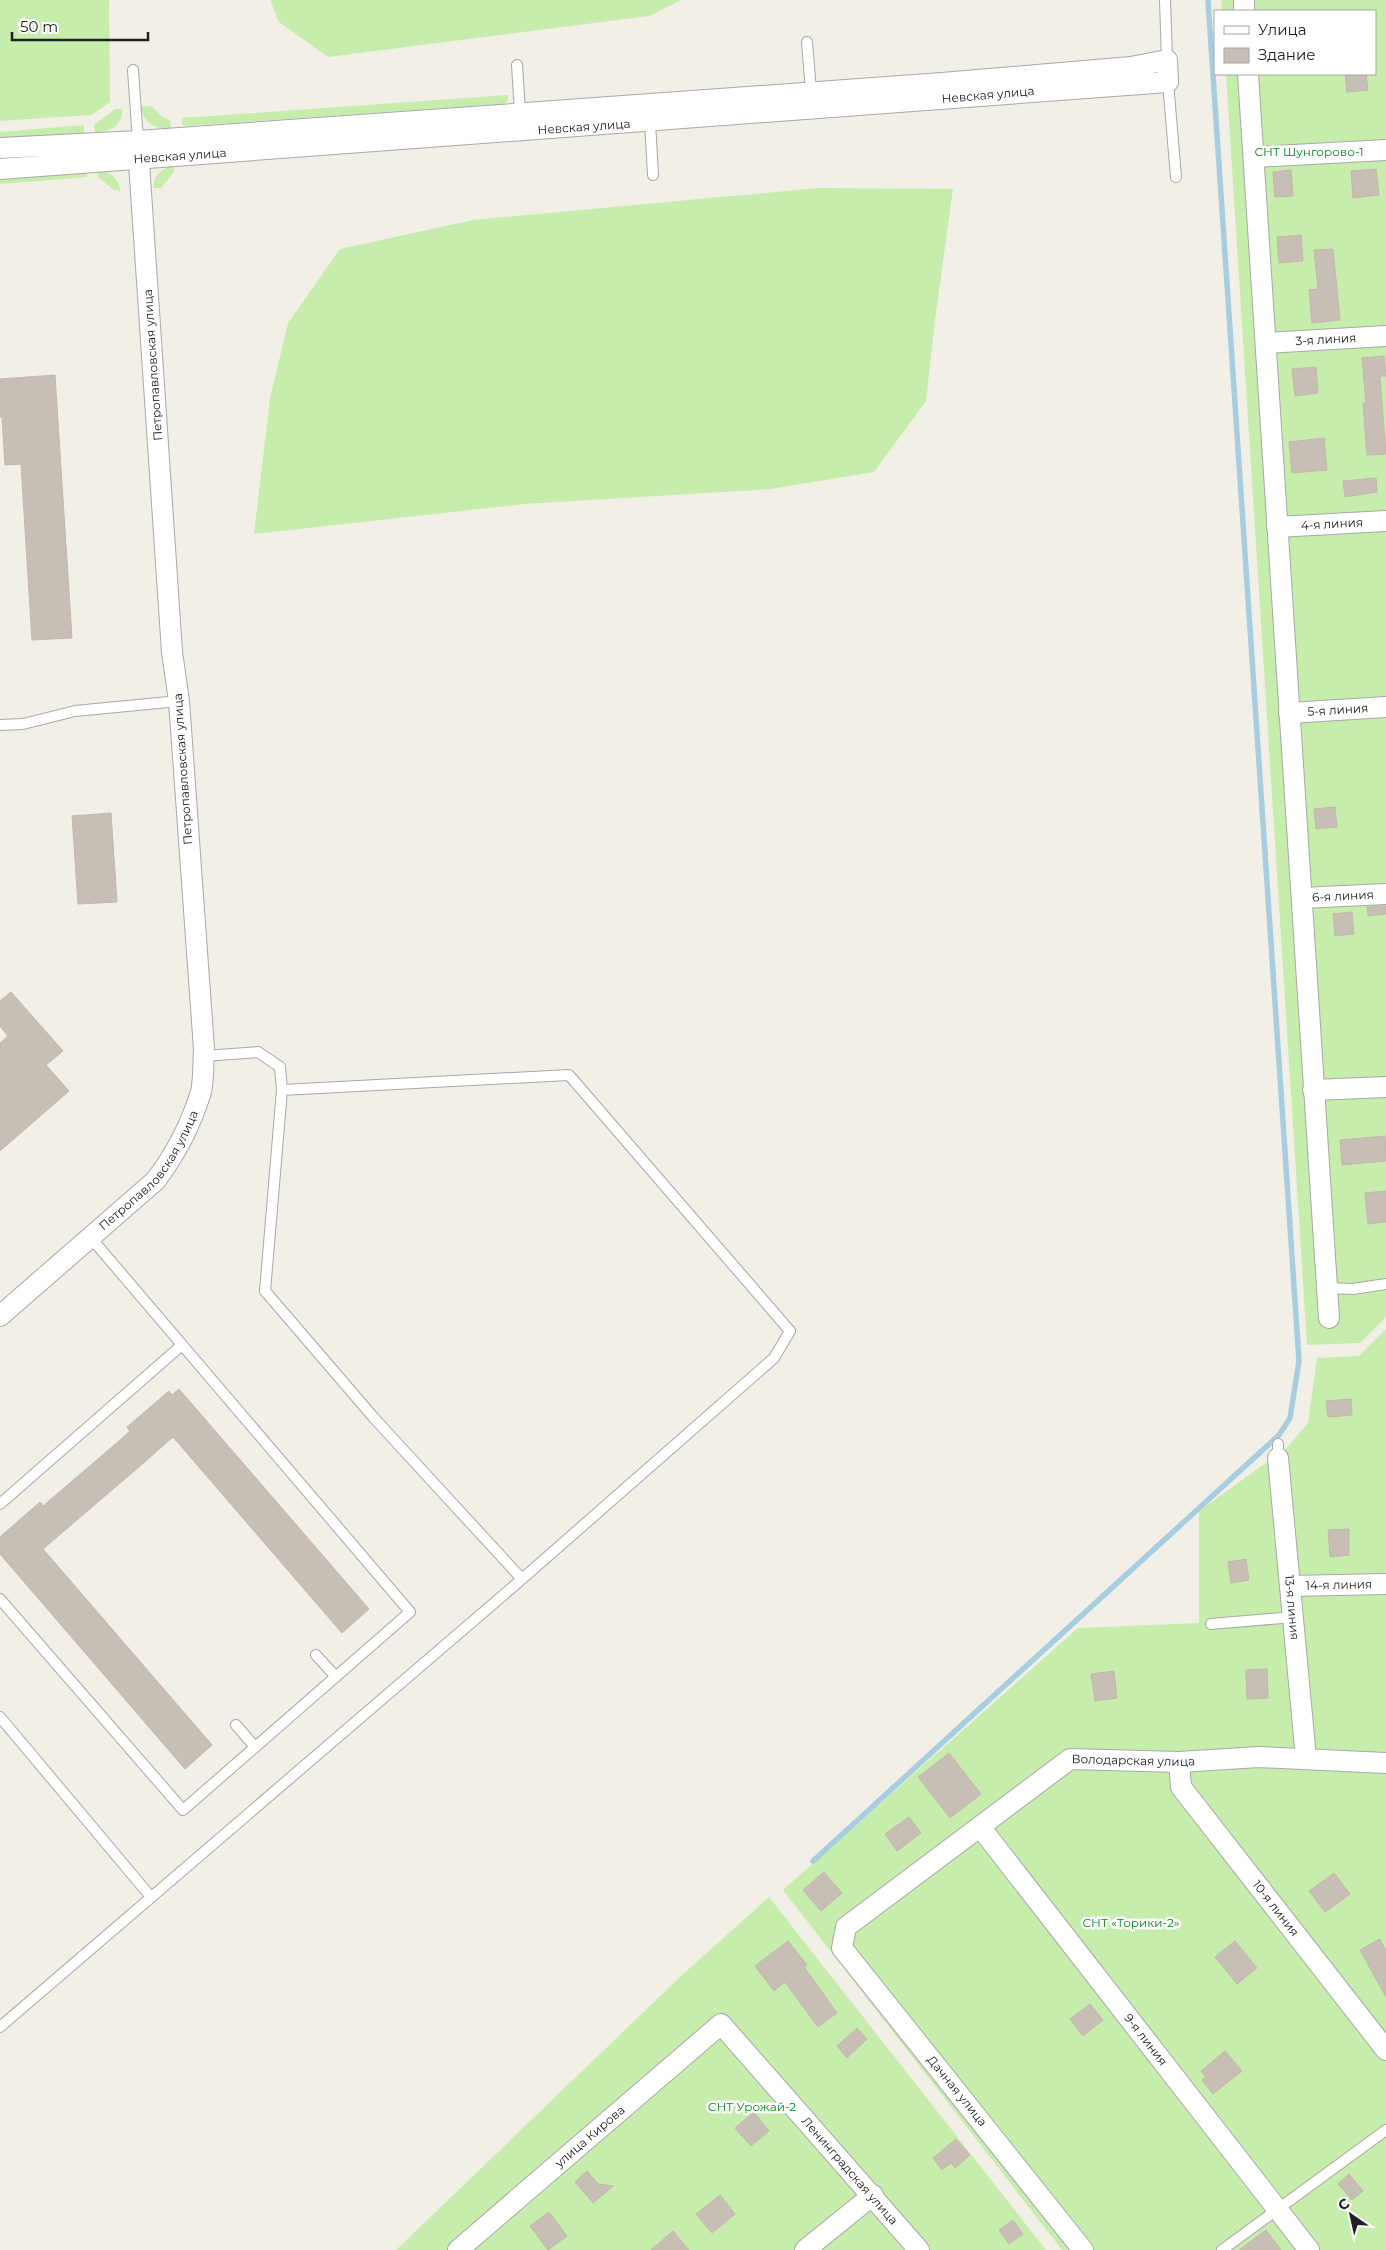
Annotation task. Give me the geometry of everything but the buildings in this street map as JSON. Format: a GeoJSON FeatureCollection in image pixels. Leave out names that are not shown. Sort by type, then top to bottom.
{"type":"FeatureCollection","features":[{"type":"Feature","properties":{"kind":"street"},"geometry":{"type":"LineString","coordinates":[[1167,60],[1168,82]]}},
{"type":"Feature","properties":{"kind":"street","name":"Невская улица"},"geometry":{"type":"LineString","coordinates":[[0,169],[139,150],[520,112],[1022,76],[1131,67],[1167,60]]}},
{"type":"Feature","properties":{"kind":"street"},"geometry":{"type":"LineString","coordinates":[[1248,75],[1329,1318]]}},
{"type":"Feature","properties":{"kind":"street","name":"Невская улица"},"geometry":{"type":"LineString","coordinates":[[0,148],[139,150],[650,122],[1168,82]]}},
{"type":"Feature","properties":{"kind":"street","name":"Петропавловская улица"},"geometry":{"type":"LineString","coordinates":[[0,1316],[155,1181],[171,1160],[187,1128],[201,1090],[204,1056],[179,701],[172,652],[139,150]]}},
{"type":"Feature","properties":{"kind":"street"},"geometry":{"type":"LineString","coordinates":[[1254,156],[1386,150]]}},
{"type":"Feature","properties":{"kind":"street","name":"3-я линия"},"geometry":{"type":"LineString","coordinates":[[1266,343],[1386,336]]}},
{"type":"Feature","properties":{"kind":"street","name":"4-я линия"},"geometry":{"type":"LineString","coordinates":[[1277,527],[1386,521]]}},
{"type":"Feature","properties":{"kind":"street","name":"5-я линия"},"geometry":{"type":"LineString","coordinates":[[1289,713],[1386,707]]}},
{"type":"Feature","properties":{"kind":"street","name":"6-я линия"},"geometry":{"type":"LineString","coordinates":[[1302,898],[1386,894]]}},
{"type":"Feature","properties":{"kind":"street"},"geometry":{"type":"LineString","coordinates":[[1313,1090],[1386,1086]]}},
{"type":"Feature","properties":{"kind":"street","name":"13-я линия"},"geometry":{"type":"LineString","coordinates":[[1278,1451],[1306,1758]]}},
{"type":"Feature","properties":{"kind":"street","name":"14-я линия"},"geometry":{"type":"LineString","coordinates":[[1291,1586],[1386,1584]]}},
{"type":"Feature","properties":{"kind":"street","name":"Володарская улица"},"geometry":{"type":"LineString","coordinates":[[846,1928],[1070,1759],[1179,1762],[1259,1757],[1386,1763]]}},
{"type":"Feature","properties":{"kind":"street","name":"10-я линия"},"geometry":{"type":"LineString","coordinates":[[1179,1762],[1181,1787],[1386,2050]]}},
{"type":"Feature","properties":{"kind":"street","name":"9-я линия"},"geometry":{"type":"LineString","coordinates":[[981,1828],[1308,2250]]}},
{"type":"Feature","properties":{"kind":"street","name":"Дачная улица"},"geometry":{"type":"LineString","coordinates":[[846,1928],[842,1948],[1083,2250]]}},
{"type":"Feature","properties":{"kind":"street","name":"Ленинградская улица"},"geometry":{"type":"LineString","coordinates":[[721,2024],[873,2195],[919,2250]]}},
{"type":"Feature","properties":{"kind":"street","name":"улица Кирова"},"geometry":{"type":"LineString","coordinates":[[458,2250],[721,2024]]}},
{"type":"Feature","properties":{"kind":"street"},"geometry":{"type":"LineString","coordinates":[[805,2250],[873,2195]]}},
{"type":"Feature","properties":{"kind":"lane"},"geometry":{"type":"LineString","coordinates":[[1165,0],[1167,60]]}},
{"type":"Feature","properties":{"kind":"lane"},"geometry":{"type":"LineString","coordinates":[[807,42],[811,91]]}},
{"type":"Feature","properties":{"kind":"lane"},"geometry":{"type":"LineString","coordinates":[[517,65],[520,112]]}},
{"type":"Feature","properties":{"kind":"lane"},"geometry":{"type":"LineString","coordinates":[[133,70],[139,150]]}},
{"type":"Feature","properties":{"kind":"lane"},"geometry":{"type":"LineString","coordinates":[[1168,82],[1176,177]]}},
{"type":"Feature","properties":{"kind":"lane"},"geometry":{"type":"LineString","coordinates":[[650,122],[653,175]]}},
{"type":"Feature","properties":{"kind":"lane"},"geometry":{"type":"LineString","coordinates":[[0,725],[23,724],[75,711],[179,701]]}},
{"type":"Feature","properties":{"kind":"lane"},"geometry":{"type":"LineString","coordinates":[[204,1056],[258,1052],[280,1066],[282,1090],[265,1291],[374,1418],[522,1579]]}},
{"type":"Feature","properties":{"kind":"lane"},"geometry":{"type":"LineString","coordinates":[[0,2027],[522,1579],[774,1358],[790,1331],[569,1075],[282,1090]]}},
{"type":"Feature","properties":{"kind":"lane"},"geometry":{"type":"LineString","coordinates":[[0,1598],[183,1810],[410,1612],[91,1238]]}},
{"type":"Feature","properties":{"kind":"lane"},"geometry":{"type":"LineString","coordinates":[[1327,1288],[1352,1289],[1386,1284]]}},
{"type":"Feature","properties":{"kind":"lane"},"geometry":{"type":"LineString","coordinates":[[0,1504],[182,1345]]}},
{"type":"Feature","properties":{"kind":"lane"},"geometry":{"type":"LineString","coordinates":[[1211,1624],[1294,1618]]}},
{"type":"Feature","properties":{"kind":"lane"},"geometry":{"type":"LineString","coordinates":[[316,1655],[336,1677]]}},
{"type":"Feature","properties":{"kind":"lane"},"geometry":{"type":"LineString","coordinates":[[0,1717],[151,1897]]}},
{"type":"Feature","properties":{"kind":"lane"},"geometry":{"type":"LineString","coordinates":[[236,1725],[255,1747]]}},
{"type":"Feature","properties":{"kind":"lane"},"geometry":{"type":"LineString","coordinates":[[1222,2250],[1386,2130]]}},
{"type":"Feature","properties":{"kind":"green space"},"geometry":{"type":"Polygon","coordinates":[[[0,0],[109,0],[110,102],[91,115],[0,121],[0,0]]]}},
{"type":"Feature","properties":{"kind":"green space"},"geometry":{"type":"Polygon","coordinates":[[[270,0],[681,0],[649,16],[328,57],[279,22],[270,0]]]}},
{"type":"Feature","properties":{"kind":"green space","name":"СНТ Шунгорово-1"},"geometry":{"type":"Polygon","coordinates":[[[1221,0],[1386,0],[1386,1317],[1360,1343],[1307,1345],[1226,75],[1376,75],[1376,10],[1222,10],[1221,0]]]}},
{"type":"Feature","properties":{"kind":"green space"},"geometry":{"type":"Polygon","coordinates":[[[508,95],[508,101],[504,104],[182,125],[182,118],[508,95]]]}},
{"type":"Feature","properties":{"kind":"green space"},"geometry":{"type":"Polygon","coordinates":[[[151,106],[163,117],[170,120],[171,128],[160,128],[148,121],[142,113],[141,107],[151,106]]]}},
{"type":"Feature","properties":{"kind":"green space"},"geometry":{"type":"Polygon","coordinates":[[[115,109],[122,109],[122,115],[118,124],[105,131],[95,133],[94,125],[115,109]]]}},
{"type":"Feature","properties":{"kind":"green space"},"geometry":{"type":"Polygon","coordinates":[[[84,125],[84,133],[0,139],[0,132],[84,125]]]}},
{"type":"Feature","properties":{"kind":"green space"},"geometry":{"type":"Polygon","coordinates":[[[174,166],[174,172],[161,188],[154,188],[156,176],[162,170],[174,166]]]}},
{"type":"Feature","properties":{"kind":"green space"},"geometry":{"type":"Polygon","coordinates":[[[87,171],[87,177],[0,184],[0,177],[87,171]]]}},
{"type":"Feature","properties":{"kind":"green space"},"geometry":{"type":"Polygon","coordinates":[[[98,171],[106,172],[113,176],[120,187],[120,191],[114,190],[98,177],[98,171]]]}},
{"type":"Feature","properties":{"kind":"green space"},"geometry":{"type":"Polygon","coordinates":[[[819,188],[953,189],[926,401],[874,472],[771,489],[525,504],[254,534],[270,398],[288,323],[340,249],[473,220],[819,188]]]}},
{"type":"Feature","properties":{"kind":"green space","name":"СНТ «Торики-2»"},"geometry":{"type":"Polygon","coordinates":[[[1386,1329],[1386,2250],[1062,2250],[783,1890],[1078,1628],[1199,1623],[1199,1511],[1270,1460],[1278,1458],[1308,1423],[1317,1358],[1359,1356],[1386,1329]]]}},
{"type":"Feature","properties":{"kind":"green space","name":"СНТ Урожай-2"},"geometry":{"type":"Polygon","coordinates":[[[769,1897],[1046,2250],[396,2250],[681,1976],[769,1897]]]}},
{"type":"Feature","properties":{"kind":"waterway"},"geometry":{"type":"LineString","coordinates":[[813,1861],[1279,1435],[1290,1418],[1299,1361],[1208,0]]}}]}
